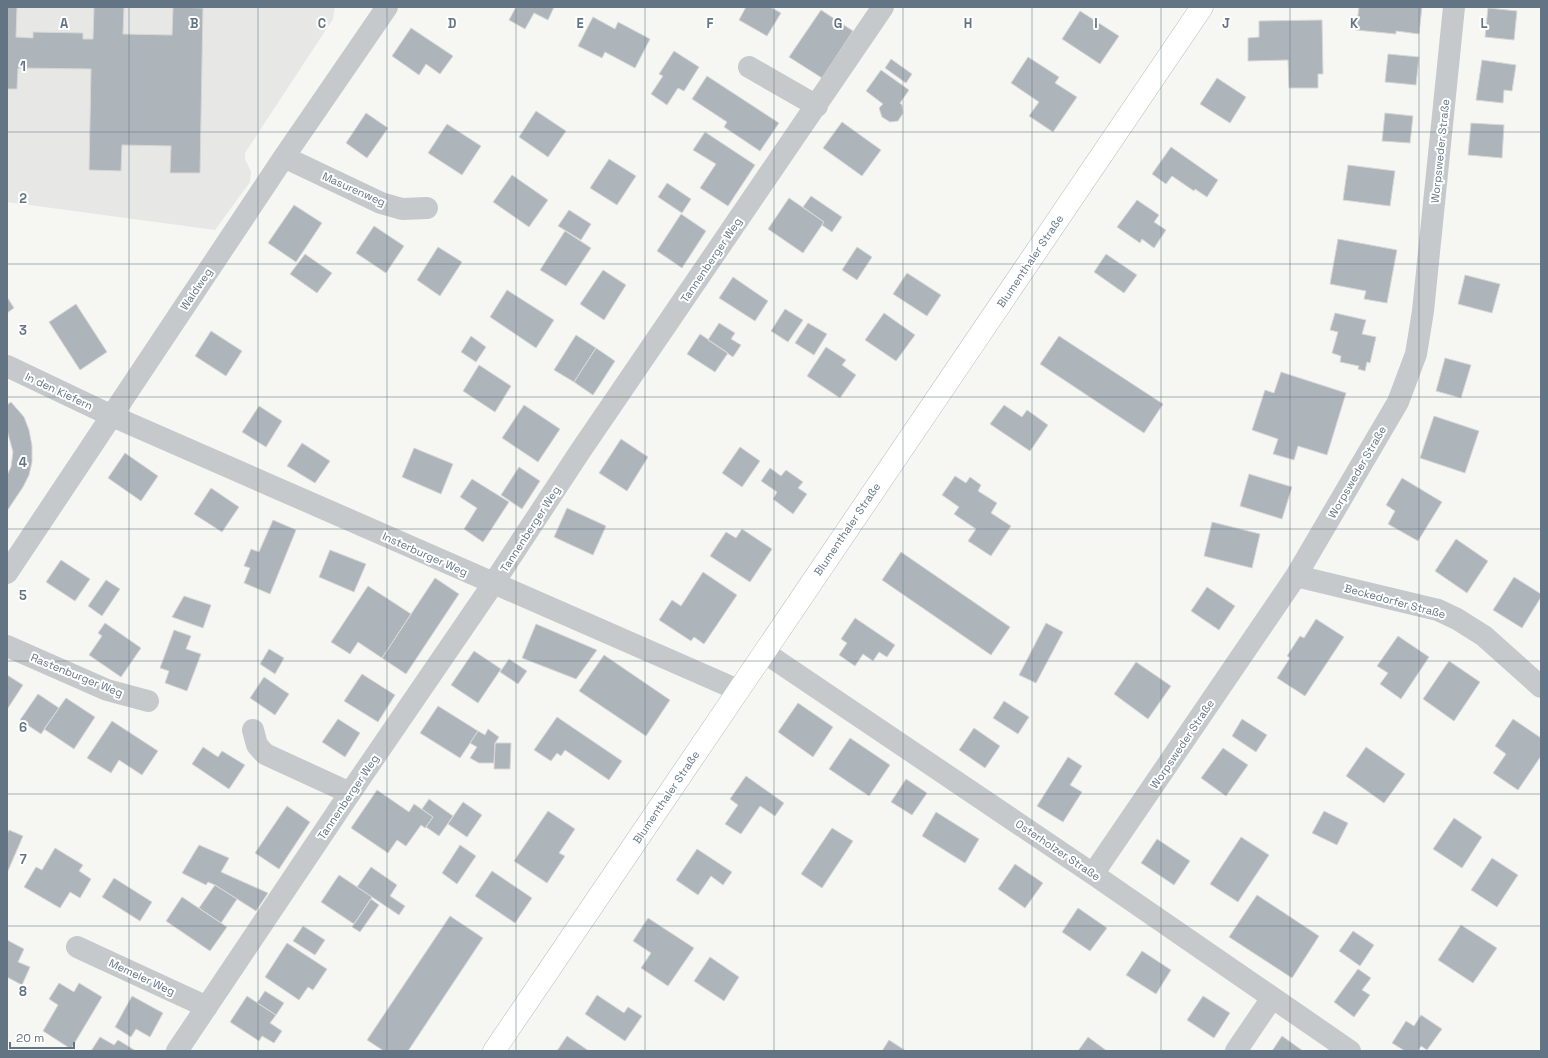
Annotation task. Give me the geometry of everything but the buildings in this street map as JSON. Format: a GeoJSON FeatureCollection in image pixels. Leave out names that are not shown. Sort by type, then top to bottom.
{"type":"FeatureCollection","features":[{"type":"Feature","properties":{"kind":"main road","name":"Blumenthaler Straße"},"geometry":{"type":"LineString","coordinates":[[494,1051],[1202,7]]}},
{"type":"Feature","properties":{"kind":"street","name":"Waldweg"},"geometry":{"type":"LineString","coordinates":[[7,573],[284,157],[387,7]]}},
{"type":"Feature","properties":{"kind":"street","name":"Tannenberger Weg"},"geometry":{"type":"LineString","coordinates":[[177,1051],[350,793],[493,584],[579,453],[817,106],[883,7]]}},
{"type":"Feature","properties":{"kind":"street","name":"Worpsweder Straße"},"geometry":{"type":"LineString","coordinates":[[1093,874],[1296,576],[1398,402],[1416,354],[1423,310],[1454,7]]}},
{"type":"Feature","properties":{"kind":"street"},"geometry":{"type":"LineString","coordinates":[[749,66],[817,106]]}},
{"type":"Feature","properties":{"kind":"street","name":"Masurenweg"},"geometry":{"type":"LineString","coordinates":[[284,157],[381,203],[402,209],[427,208]]}},
{"type":"Feature","properties":{"kind":"street","name":"In den Kiefern"},"geometry":{"type":"LineString","coordinates":[[7,366],[112,416]]}},
{"type":"Feature","properties":{"kind":"street","name":"Insterburger Weg"},"geometry":{"type":"LineString","coordinates":[[112,416],[738,690]]}},
{"type":"Feature","properties":{"kind":"street","name":"Beckedorfer Straße"},"geometry":{"type":"LineString","coordinates":[[1296,576],[1438,610],[1457,619],[1484,636],[1541,687]]}},
{"type":"Feature","properties":{"kind":"street","name":"Rastenburger Weg"},"geometry":{"type":"LineString","coordinates":[[7,646],[107,690],[148,701]]}},
{"type":"Feature","properties":{"kind":"street","name":"Osterholzer Straße"},"geometry":{"type":"LineString","coordinates":[[764,652],[1093,874],[1350,1051]]}},
{"type":"Feature","properties":{"kind":"street"},"geometry":{"type":"LineString","coordinates":[[253,730],[257,745],[265,754],[350,793]]}},
{"type":"Feature","properties":{"kind":"street","name":"Memeler Weg"},"geometry":{"type":"LineString","coordinates":[[77,946],[207,1007]]}},
{"type":"Feature","properties":{"kind":"street"},"geometry":{"type":"LineString","coordinates":[[1236,1051],[1272,998]]}},
{"type":"Feature","properties":{"kind":"shaded area"},"geometry":{"type":"Polygon","coordinates":[[[7,7],[335,7],[333,19],[245,153],[245,159],[251,172],[250,182],[215,230],[7,202],[7,7]]]}}]}
